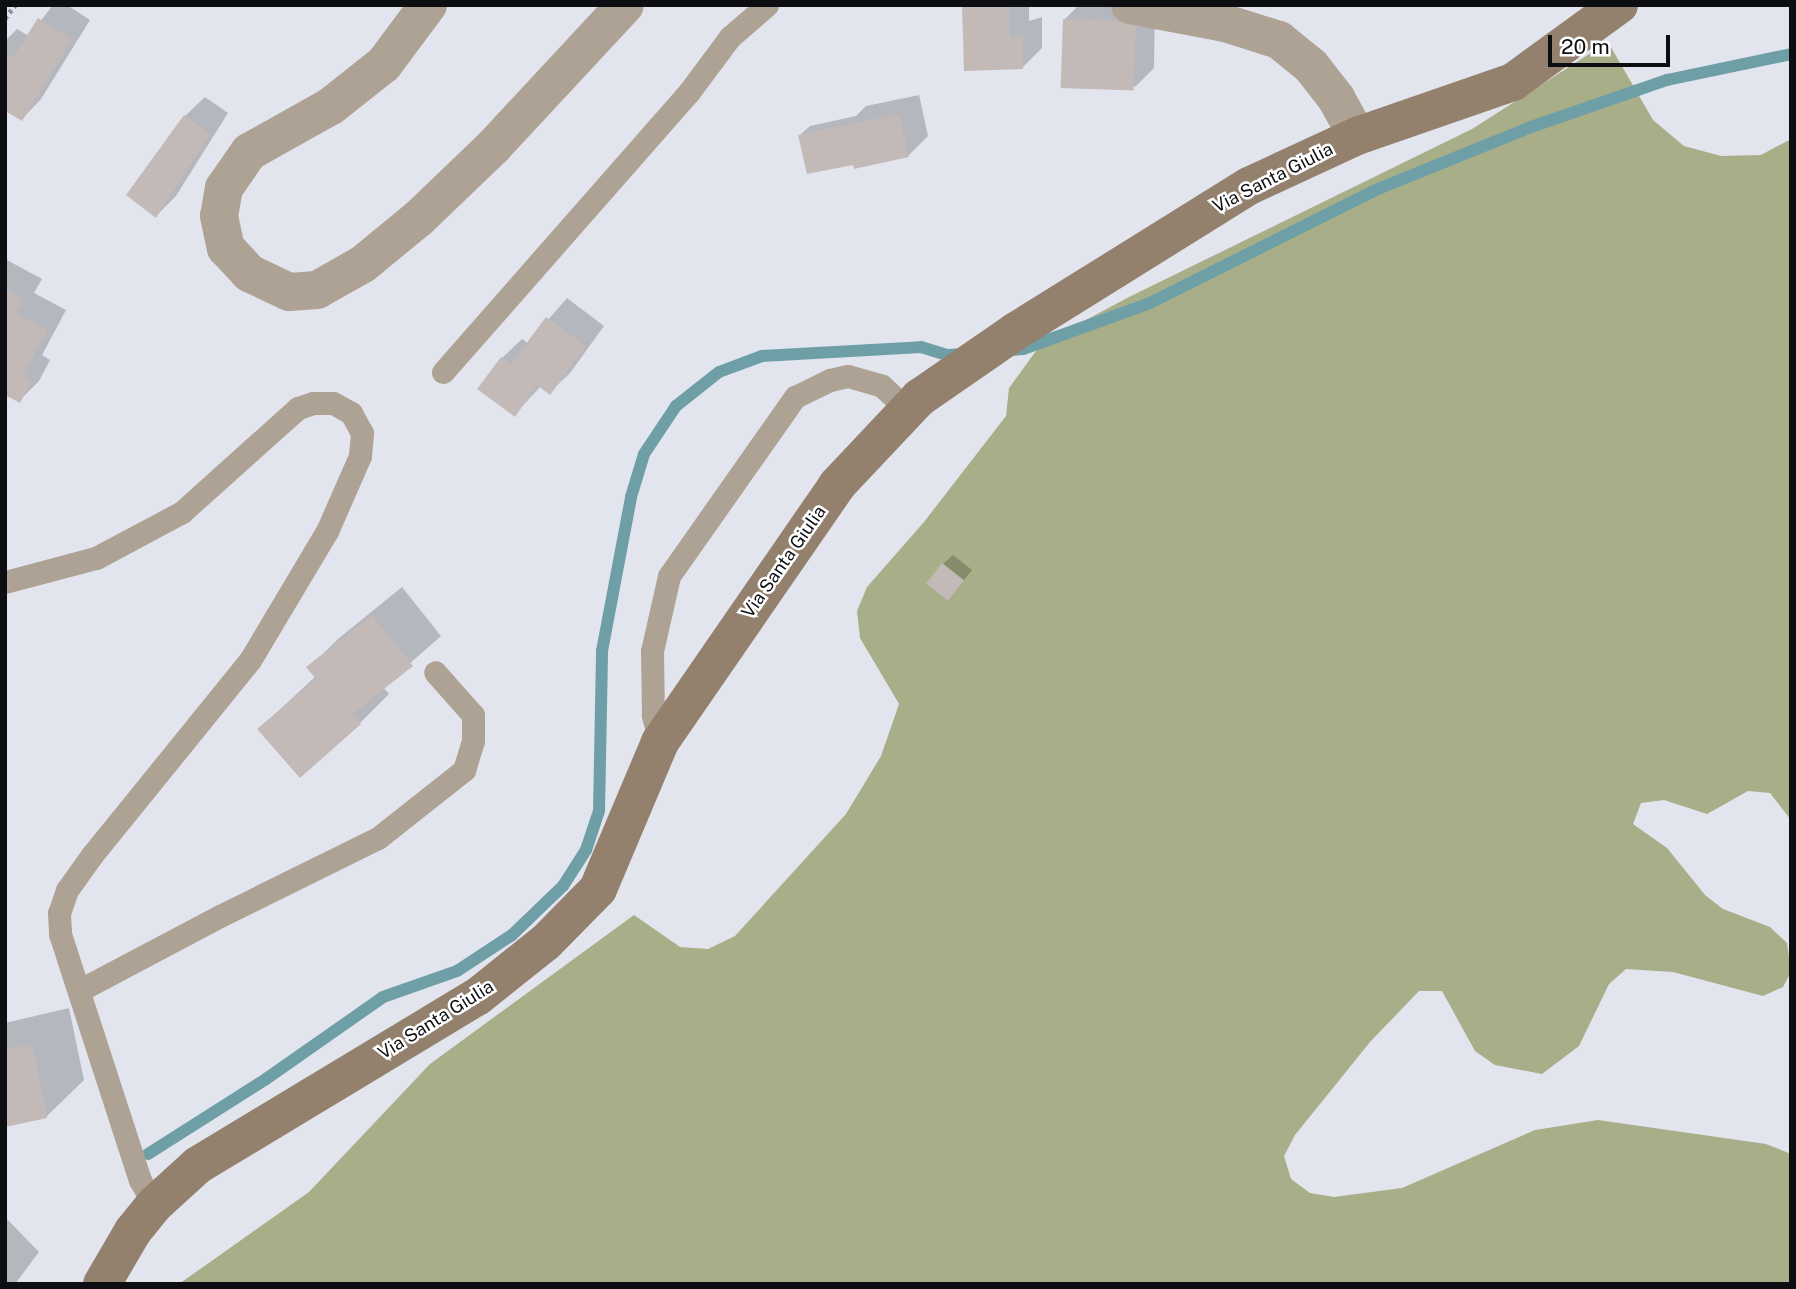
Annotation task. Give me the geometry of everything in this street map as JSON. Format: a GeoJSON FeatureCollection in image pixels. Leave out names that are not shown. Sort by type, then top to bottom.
{"type":"FeatureCollection","features":[{"type":"Feature","properties":{"kind":"street"},"geometry":{"type":"LineString","coordinates":[[428,5],[383,64],[331,106],[249,152],[224,188],[219,216],[226,248],[249,273],[289,292],[317,290],[363,264],[419,218],[494,146],[625,5]]}},
{"type":"Feature","properties":{"kind":"street"},"geometry":{"type":"LineString","coordinates":[[1130,5],[1225,23],[1279,40],[1311,66],[1336,98],[1357,136]]}},
{"type":"Feature","properties":{"kind":"street","name":"Via Santa Giulia"},"geometry":{"type":"LineString","coordinates":[[102,1284],[133,1231],[154,1205],[198,1164],[477,997],[546,942],[598,889],[660,742],[837,485],[919,398],[1016,331],[1249,186],[1357,136],[1513,82],[1619,5]]}},
{"type":"Feature","properties":{"kind":"lane"},"geometry":{"type":"LineString","coordinates":[[443,372],[690,92],[730,37],[767,5]]}},
{"type":"Feature","properties":{"kind":"lane"},"geometry":{"type":"LineString","coordinates":[[660,742],[653,715],[652,651],[669,576],[795,397],[830,380],[848,376],[882,386],[908,410]]}},
{"type":"Feature","properties":{"kind":"lane"},"geometry":{"type":"LineString","coordinates":[[5,582],[96,558],[182,512],[298,408],[313,402],[333,403],[351,413],[362,433],[360,456],[327,531],[250,660],[67,890],[59,913],[60,934],[140,1180],[154,1205]]}},
{"type":"Feature","properties":{"kind":"lane"},"geometry":{"type":"LineString","coordinates":[[80,990],[378,838],[464,770],[472,741],[473,715],[435,672]]}},
{"type":"Feature","properties":{"kind":"path"},"geometry":{"type":"LineString","coordinates":[[5,18],[15,5]]}},
{"type":"Feature","properties":{"kind":"green space"},"geometry":{"type":"Polygon","coordinates":[[[1608,42],[1653,120],[1684,146],[1721,156],[1761,155],[1791,139],[1791,820],[1770,793],[1748,791],[1707,814],[1664,800],[1641,803],[1633,824],[1667,848],[1705,895],[1723,909],[1770,927],[1787,943],[1791,972],[1783,987],[1763,996],[1673,972],[1626,969],[1609,984],[1579,1046],[1542,1074],[1495,1065],[1475,1051],[1442,991],[1419,991],[1370,1042],[1295,1135],[1284,1156],[1291,1179],[1310,1193],[1334,1197],[1402,1188],[1535,1130],[1598,1120],[1766,1144],[1791,1154],[1791,1284],[179,1284],[309,1192],[430,1064],[634,915],[680,947],[708,949],[735,936],[846,814],[881,756],[899,704],[860,638],[857,611],[867,587],[924,522],[1006,416],[1009,388],[1041,344],[1129,297],[1472,129],[1608,42]]]}},
{"type":"Feature","properties":{"kind":"building"},"geometry":{"type":"Polygon","coordinates":[[[962,5],[1009,5],[1010,39],[1023,35],[1023,69],[964,71],[962,5]]]}},
{"type":"Feature","properties":{"kind":"building"},"geometry":{"type":"Polygon","coordinates":[[[38,18],[72,40],[22,121],[5,111],[5,53],[13,58],[38,18]]]}},
{"type":"Feature","properties":{"kind":"building"},"geometry":{"type":"Polygon","coordinates":[[[1063,19],[1136,22],[1134,91],[1061,88],[1063,19]]]}},
{"type":"Feature","properties":{"kind":"building"},"geometry":{"type":"Polygon","coordinates":[[[899,114],[909,157],[854,169],[853,165],[807,174],[798,135],[899,114]]]}},
{"type":"Feature","properties":{"kind":"building"},"geometry":{"type":"Polygon","coordinates":[[[184,115],[210,134],[156,218],[126,195],[184,115]]]}},
{"type":"Feature","properties":{"kind":"building"},"geometry":{"type":"Polygon","coordinates":[[[5,289],[24,299],[16,313],[48,330],[23,375],[32,380],[20,403],[5,395],[5,289]]]}},
{"type":"Feature","properties":{"kind":"building"},"geometry":{"type":"Polygon","coordinates":[[[546,317],[586,346],[550,395],[537,385],[515,417],[477,389],[501,357],[511,364],[546,317]]]}},
{"type":"Feature","properties":{"kind":"building"},"geometry":{"type":"Polygon","coordinates":[[[942,563],[964,580],[948,601],[926,583],[942,563]]]}},
{"type":"Feature","properties":{"kind":"building"},"geometry":{"type":"Polygon","coordinates":[[[372,615],[413,666],[352,714],[361,724],[300,778],[257,729],[316,679],[306,667],[372,615]]]}},
{"type":"Feature","properties":{"kind":"building"},"geometry":{"type":"Polygon","coordinates":[[[32,1044],[47,1118],[5,1127],[5,1050],[32,1044]]]}},
{"type":"Feature","properties":{"kind":"waterway"},"geometry":{"type":"LineString","coordinates":[[1010,350],[1023,349],[1150,303],[1378,189],[1531,127],[1667,80],[1791,54]]}},
{"type":"Feature","properties":{"kind":"waterway"},"geometry":{"type":"LineString","coordinates":[[148,1154],[266,1079],[383,997],[457,971],[512,935],[563,886],[586,850],[599,811],[602,651],[631,497],[644,454],[676,406],[719,372],[762,356],[921,347],[948,355],[964,354]]}}]}
